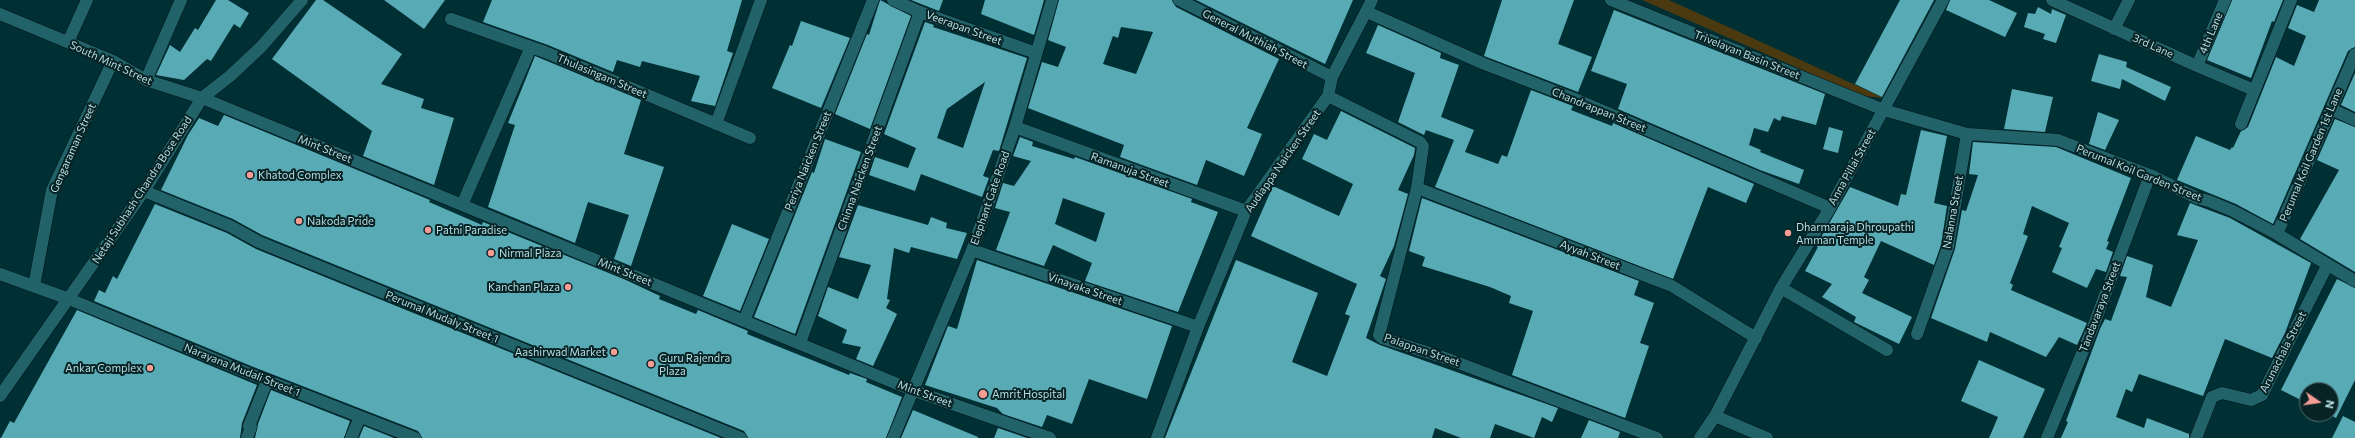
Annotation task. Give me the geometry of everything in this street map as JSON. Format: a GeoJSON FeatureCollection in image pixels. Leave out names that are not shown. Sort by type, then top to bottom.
{"type":"FeatureCollection","features":[{"type":"Feature","properties":{"kind":"street"},"geometry":{"type":"LineString","coordinates":[[68,42],[87,0]]}},
{"type":"Feature","properties":{"kind":"street"},"geometry":{"type":"LineString","coordinates":[[146,80],[180,0]]}},
{"type":"Feature","properties":{"kind":"street","name":"Netaji Subhash Chandra Bose Road"},"geometry":{"type":"LineString","coordinates":[[0,396],[144,191],[202,98],[261,47],[302,0]]}},
{"type":"Feature","properties":{"kind":"street"},"geometry":{"type":"LineString","coordinates":[[716,124],[761,0]]}},
{"type":"Feature","properties":{"kind":"street","name":"Periya Naicken Street"},"geometry":{"type":"LineString","coordinates":[[744,321],[873,0]]}},
{"type":"Feature","properties":{"kind":"street","name":"Veerapan Street"},"geometry":{"type":"LineString","coordinates":[[893,0],[920,12],[1036,53]]}},
{"type":"Feature","properties":{"kind":"street","name":"Elephant Gate Road"},"geometry":{"type":"LineString","coordinates":[[893,438],[972,250],[1015,127],[1052,0]]}},
{"type":"Feature","properties":{"kind":"street","name":"General Muthiah Street"},"geometry":{"type":"LineString","coordinates":[[1179,0],[1332,77]]}},
{"type":"Feature","properties":{"kind":"street","name":"Audiappa Naicken Street"},"geometry":{"type":"LineString","coordinates":[[1157,438],[1198,327],[1246,211],[1328,96],[1332,77],[1372,0]]}},
{"type":"Feature","properties":{"kind":"street","name":"Trivelayan Basin Street"},"geometry":{"type":"LineString","coordinates":[[1611,0],[1884,110]]}},
{"type":"Feature","properties":{"kind":"street","name":"Anna Pillai Street"},"geometry":{"type":"LineString","coordinates":[[1700,438],[1715,416],[1781,288],[1830,208],[1944,0]]}},
{"type":"Feature","properties":{"kind":"street","name":"3rd Lane"},"geometry":{"type":"LineString","coordinates":[[2052,0],[2197,66],[2254,90]]}},
{"type":"Feature","properties":{"kind":"street"},"geometry":{"type":"LineString","coordinates":[[2114,28],[2129,0]]}},
{"type":"Feature","properties":{"kind":"street","name":"4th Lane"},"geometry":{"type":"LineString","coordinates":[[2197,66],[2225,0]]}},
{"type":"Feature","properties":{"kind":"street"},"geometry":{"type":"LineString","coordinates":[[2241,124],[2291,0]]}},
{"type":"Feature","properties":{"kind":"street","name":"Chinna Naicken Street"},"geometry":{"type":"LineString","coordinates":[[800,343],[920,12]]}},
{"type":"Feature","properties":{"kind":"street","name":"Chandrappan Street"},"geometry":{"type":"LineString","coordinates":[[1367,12],[1482,63],[1575,99],[1830,208]]}},
{"type":"Feature","properties":{"kind":"street","name":"South Mint Street"},"geometry":{"type":"LineString","coordinates":[[0,14],[113,61],[146,80],[202,98]]}},
{"type":"Feature","properties":{"kind":"street","name":"Thulasingam Street"},"geometry":{"type":"LineString","coordinates":[[451,19],[531,47],[750,138]]}},
{"type":"Feature","properties":{"kind":"street"},"geometry":{"type":"LineString","coordinates":[[462,205],[531,47]]}},
{"type":"Feature","properties":{"kind":"street","name":"Perumal Koil Garden 1st Lane"},"geometry":{"type":"LineString","coordinates":[[2277,234],[2355,54]]}},
{"type":"Feature","properties":{"kind":"street","name":"Gengaraman Street"},"geometry":{"type":"LineString","coordinates":[[34,286],[52,190],[113,61]]}},
{"type":"Feature","properties":{"kind":"street","name":"Palappan Street"},"geometry":{"type":"LineString","coordinates":[[1328,96],[1420,142],[1423,146],[1417,188],[1379,335],[1448,359],[1657,438]]}},
{"type":"Feature","properties":{"kind":"street","name":"Mint Street"},"geometry":{"type":"LineString","coordinates":[[202,98],[912,390],[1050,438]]}},
{"type":"Feature","properties":{"kind":"street"},"geometry":{"type":"LineString","coordinates":[[2331,109],[2355,120]]}},
{"type":"Feature","properties":{"kind":"street","name":"Perumal Koil Garden Street"},"geometry":{"type":"LineString","coordinates":[[1884,110],[1967,134],[2058,140],[2150,175],[2197,198],[2234,211],[2277,234],[2327,266],[2355,281]]}},
{"type":"Feature","properties":{"kind":"street","name":"Ramanuja Street"},"geometry":{"type":"LineString","coordinates":[[1015,127],[1246,211]]}},
{"type":"Feature","properties":{"kind":"street","name":"Nalanna Street"},"geometry":{"type":"LineString","coordinates":[[1917,334],[1948,247],[1967,134]]}},
{"type":"Feature","properties":{"kind":"street","name":"Tandavaraya Street"},"geometry":{"type":"LineString","coordinates":[[2047,438],[2093,327],[2150,175]]}},
{"type":"Feature","properties":{"kind":"street","name":"Ayyah Street"},"geometry":{"type":"LineString","coordinates":[[1417,188],[1672,286],[1756,338]]}},
{"type":"Feature","properties":{"kind":"street","name":"Perumal Mudaly Street 1"},"geometry":{"type":"LineString","coordinates":[[144,191],[230,226],[259,242],[742,438]]}},
{"type":"Feature","properties":{"kind":"street","name":"Vinayaka Street"},"geometry":{"type":"LineString","coordinates":[[972,250],[1198,327]]}},
{"type":"Feature","properties":{"kind":"street","name":"Arunachala Street"},"geometry":{"type":"LineString","coordinates":[[2196,438],[2212,397],[2222,393],[2251,400],[2262,395],[2327,266]]}},
{"type":"Feature","properties":{"kind":"street","name":"Narayana Mudali Street 1"},"geometry":{"type":"LineString","coordinates":[[0,274],[69,299],[267,381],[415,438]]}},
{"type":"Feature","properties":{"kind":"street"},"geometry":{"type":"LineString","coordinates":[[1781,288],[1887,350]]}},
{"type":"Feature","properties":{"kind":"street"},"geometry":{"type":"LineString","coordinates":[[246,438],[251,427],[249,426],[267,381]]}},
{"type":"Feature","properties":{"kind":"street"},"geometry":{"type":"LineString","coordinates":[[1715,416],[1767,438]]}},
{"type":"Feature","properties":{"kind":"street"},"geometry":{"type":"LineString","coordinates":[[352,438],[360,417]]}},
{"type":"Feature","properties":{"kind":"shaded area"},"geometry":{"type":"Polygon","coordinates":[[[1642,0],[1669,0],[1884,98],[1862,96],[1642,0]]]}},
{"type":"Feature","properties":{"kind":"building"},"geometry":{"type":"Polygon","coordinates":[[[216,0],[228,0],[249,13],[240,28],[234,24],[211,61],[207,59],[184,80],[156,75],[170,45],[180,52],[195,28],[198,30],[216,0]]]}},
{"type":"Feature","properties":{"kind":"building"},"geometry":{"type":"Polygon","coordinates":[[[316,0],[323,0],[402,54],[381,84],[424,99],[421,108],[454,118],[434,185],[363,156],[372,131],[272,59],[316,0]]]}},
{"type":"Feature","properties":{"kind":"building"},"geometry":{"type":"Polygon","coordinates":[[[384,0],[445,0],[424,29],[384,0]]]}},
{"type":"Feature","properties":{"kind":"building"},"geometry":{"type":"Polygon","coordinates":[[[492,0],[742,0],[727,51],[733,53],[715,106],[691,101],[700,76],[642,61],[640,67],[617,60],[613,72],[548,45],[483,22],[492,0]]]}},
{"type":"Feature","properties":{"kind":"building"},"geometry":{"type":"Polygon","coordinates":[[[880,0],[911,16],[870,129],[835,114],[867,34],[869,35],[880,0]]]}},
{"type":"Feature","properties":{"kind":"building"},"geometry":{"type":"Polygon","coordinates":[[[911,0],[943,0],[939,11],[911,0]]]}},
{"type":"Feature","properties":{"kind":"building"},"geometry":{"type":"Polygon","coordinates":[[[985,0],[1044,0],[1034,35],[981,14],[985,0]]]}},
{"type":"Feature","properties":{"kind":"building"},"geometry":{"type":"Polygon","coordinates":[[[1059,0],[1172,0],[1176,7],[1279,59],[1247,128],[1262,134],[1244,176],[1206,160],[1197,185],[1120,157],[1124,145],[1028,108],[1042,62],[1058,67],[1066,47],[1048,40],[1059,0]],[[1121,27],[1118,38],[1113,36],[1103,64],[1136,74],[1153,32],[1121,27]]]}},
{"type":"Feature","properties":{"kind":"building"},"geometry":{"type":"Polygon","coordinates":[[[1196,0],[1353,0],[1325,64],[1196,0]]]}},
{"type":"Feature","properties":{"kind":"building"},"geometry":{"type":"Polygon","coordinates":[[[1502,0],[1574,0],[1558,44],[1592,57],[1578,92],[1484,56],[1502,0]]]}},
{"type":"Feature","properties":{"kind":"building"},"geometry":{"type":"Polygon","coordinates":[[[1900,0],[1934,0],[1882,97],[1855,84],[1900,0]]]}},
{"type":"Feature","properties":{"kind":"building"},"geometry":{"type":"Polygon","coordinates":[[[1950,0],[1989,0],[2017,13],[2005,37],[1946,10],[1950,0]]]}},
{"type":"Feature","properties":{"kind":"building"},"geometry":{"type":"Polygon","coordinates":[[[2232,0],[2283,0],[2274,22],[2272,21],[2251,78],[2207,60],[2232,0]]]}},
{"type":"Feature","properties":{"kind":"building"},"geometry":{"type":"Polygon","coordinates":[[[2319,0],[2355,0],[2355,47],[2348,51],[2273,224],[2236,204],[2177,180],[2196,136],[2230,150],[2232,147],[2233,148],[2241,131],[2248,127],[2276,57],[2294,66],[2306,36],[2288,28],[2297,5],[2314,12],[2319,0]]]}},
{"type":"Feature","properties":{"kind":"building"},"geometry":{"type":"Polygon","coordinates":[[[2038,7],[2051,14],[2052,9],[2066,15],[2056,43],[2043,39],[2045,34],[2024,27],[2028,13],[2035,14],[2038,7]]]}},
{"type":"Feature","properties":{"kind":"building"},"geometry":{"type":"Polygon","coordinates":[[[1614,10],[1825,94],[1816,125],[1782,116],[1780,121],[1774,118],[1768,132],[1754,128],[1749,145],[1761,150],[1760,152],[1804,170],[1799,184],[1760,170],[1618,109],[1627,84],[1591,71],[1614,10]]]}},
{"type":"Feature","properties":{"kind":"building"},"geometry":{"type":"Polygon","coordinates":[[[801,21],[850,38],[821,108],[772,88],[790,45],[792,46],[801,21]]]}},
{"type":"Feature","properties":{"kind":"building"},"geometry":{"type":"Polygon","coordinates":[[[925,22],[934,25],[933,27],[1027,58],[999,151],[993,150],[983,176],[989,178],[982,197],[921,174],[915,191],[869,175],[875,157],[908,168],[916,148],[884,134],[925,22]],[[985,82],[947,109],[937,138],[963,148],[985,82]]]}},
{"type":"Feature","properties":{"kind":"building"},"geometry":{"type":"Polygon","coordinates":[[[1378,25],[1441,53],[1440,58],[1459,65],[1441,117],[1474,130],[1465,152],[1498,164],[1502,155],[1507,157],[1531,90],[1573,106],[1571,110],[1612,126],[1613,123],[1754,184],[1746,203],[1708,187],[1673,279],[1435,187],[1454,140],[1426,130],[1424,135],[1398,122],[1415,73],[1366,53],[1378,25]]]}},
{"type":"Feature","properties":{"kind":"building"},"geometry":{"type":"Polygon","coordinates":[[[2099,54],[2127,62],[2126,67],[2171,87],[2165,101],[2122,79],[2120,89],[2091,81],[2099,54]]]}},
{"type":"Feature","properties":{"kind":"building"},"geometry":{"type":"Polygon","coordinates":[[[535,56],[641,100],[624,154],[664,167],[631,266],[614,259],[629,215],[588,202],[575,243],[488,207],[515,125],[508,123],[535,56]]]}},
{"type":"Feature","properties":{"kind":"building"},"geometry":{"type":"Polygon","coordinates":[[[2355,73],[2355,112],[2341,105],[2355,73]]]}},
{"type":"Feature","properties":{"kind":"building"},"geometry":{"type":"Polygon","coordinates":[[[2012,89],[2053,97],[2045,132],[2004,129],[2012,89]]]}},
{"type":"Feature","properties":{"kind":"building"},"geometry":{"type":"Polygon","coordinates":[[[1341,111],[1415,148],[1414,155],[1398,190],[1408,194],[1394,246],[1380,276],[1386,279],[1366,338],[1380,345],[1558,408],[1552,422],[1542,417],[1534,438],[1495,424],[1490,438],[1461,438],[1435,428],[1432,438],[1165,438],[1236,260],[1318,293],[1292,362],[1327,376],[1350,316],[1345,314],[1357,284],[1251,236],[1273,186],[1339,216],[1353,184],[1302,159],[1314,134],[1327,140],[1341,111]]]}},
{"type":"Feature","properties":{"kind":"building"},"geometry":{"type":"Polygon","coordinates":[[[2098,112],[2119,120],[2105,150],[2089,144],[2098,112]]]}},
{"type":"Feature","properties":{"kind":"building"},"geometry":{"type":"Polygon","coordinates":[[[224,115],[430,200],[429,202],[482,225],[483,222],[626,280],[660,296],[659,299],[696,314],[698,310],[748,331],[747,334],[849,375],[850,373],[867,379],[866,382],[902,397],[886,438],[748,438],[744,431],[262,235],[233,219],[161,190],[188,135],[199,118],[218,126],[224,115]]]}},
{"type":"Feature","properties":{"kind":"building"},"geometry":{"type":"Polygon","coordinates":[[[2335,119],[2355,127],[2355,272],[2300,239],[2339,170],[2317,160],[2335,119]]]}},
{"type":"Feature","properties":{"kind":"building"},"geometry":{"type":"Polygon","coordinates":[[[1829,127],[1843,131],[1838,153],[1823,149],[1829,127]]]}},
{"type":"Feature","properties":{"kind":"building"},"geometry":{"type":"Polygon","coordinates":[[[1921,130],[1947,136],[1934,203],[1947,206],[1941,245],[1934,265],[1881,241],[1864,277],[1869,280],[1862,293],[1912,317],[1899,344],[1854,322],[1856,317],[1822,297],[1832,284],[1805,271],[1818,247],[1816,246],[1850,187],[1898,206],[1901,194],[1906,195],[1921,130]]]}},
{"type":"Feature","properties":{"kind":"building"},"geometry":{"type":"Polygon","coordinates":[[[1020,137],[1033,142],[1032,146],[1074,159],[1075,157],[1192,199],[1191,202],[1218,212],[1178,312],[1085,281],[1092,263],[1053,245],[1044,266],[996,250],[1010,212],[995,208],[1003,183],[1014,186],[1031,161],[1013,156],[1020,137]],[[1063,198],[1055,224],[1096,242],[1105,213],[1063,198]]]}},
{"type":"Feature","properties":{"kind":"building"},"geometry":{"type":"Polygon","coordinates":[[[825,139],[861,152],[795,334],[754,317],[812,172],[814,173],[825,139]]]}},
{"type":"Feature","properties":{"kind":"building"},"geometry":{"type":"Polygon","coordinates":[[[1973,142],[2056,147],[2131,178],[2107,241],[2109,242],[2106,249],[2113,252],[2106,272],[2096,269],[2087,288],[2052,272],[2062,248],[2059,247],[2069,223],[2032,206],[2023,234],[2028,236],[2010,283],[2013,285],[2011,290],[2087,323],[2077,345],[2059,337],[2046,357],[1990,332],[1987,342],[1931,318],[1955,249],[1962,210],[1966,211],[1978,175],[1969,174],[1973,142]]]}},
{"type":"Feature","properties":{"kind":"building"},"geometry":{"type":"Polygon","coordinates":[[[1422,198],[1639,281],[1634,295],[1654,303],[1640,343],[1649,346],[1625,418],[1512,375],[1533,311],[1509,303],[1511,296],[1490,287],[1422,266],[1425,257],[1409,251],[1422,198]]]}},
{"type":"Feature","properties":{"kind":"building"},"geometry":{"type":"Polygon","coordinates":[[[2190,203],[2230,218],[2311,263],[2285,333],[2272,358],[2225,339],[2203,396],[2139,374],[2132,392],[2126,389],[2116,417],[2144,428],[2147,418],[2189,434],[2189,438],[2061,438],[2068,422],[2066,421],[2100,329],[2105,319],[2111,321],[2127,277],[2120,276],[2127,256],[2153,265],[2146,297],[2171,307],[2198,240],[2177,235],[2190,203]]]}},
{"type":"Feature","properties":{"kind":"building"},"geometry":{"type":"Polygon","coordinates":[[[155,204],[227,233],[256,249],[721,438],[422,438],[418,431],[251,366],[94,301],[99,290],[105,293],[113,276],[117,279],[155,204]]]}},
{"type":"Feature","properties":{"kind":"building"},"geometry":{"type":"Polygon","coordinates":[[[858,205],[928,225],[931,217],[947,223],[946,228],[967,233],[957,259],[911,247],[909,253],[894,248],[887,299],[890,300],[886,308],[897,314],[873,366],[856,359],[861,347],[842,343],[847,330],[818,316],[828,287],[858,299],[871,265],[839,257],[858,205]]]}},
{"type":"Feature","properties":{"kind":"building"},"geometry":{"type":"Polygon","coordinates":[[[732,224],[769,239],[740,311],[703,296],[732,224]]]}},
{"type":"Feature","properties":{"kind":"building"},"geometry":{"type":"Polygon","coordinates":[[[977,260],[1172,326],[1147,399],[1089,379],[1072,424],[1047,415],[1042,427],[1003,414],[997,408],[925,385],[948,326],[957,329],[977,260]]]}},
{"type":"Feature","properties":{"kind":"building"},"geometry":{"type":"Polygon","coordinates":[[[2337,279],[2355,288],[2355,380],[2339,412],[2339,382],[2299,382],[2299,399],[2281,390],[2337,279]]]}},
{"type":"Feature","properties":{"kind":"building"},"geometry":{"type":"Polygon","coordinates":[[[77,310],[257,385],[242,423],[240,438],[1,438],[10,421],[14,423],[77,310]]]}},
{"type":"Feature","properties":{"kind":"building"},"geometry":{"type":"Polygon","coordinates":[[[1979,360],[2045,389],[2023,438],[1989,438],[1998,417],[1961,401],[1979,360]]]}},
{"type":"Feature","properties":{"kind":"building"},"geometry":{"type":"Polygon","coordinates":[[[271,390],[350,421],[344,438],[255,438],[258,424],[271,390]]]}},
{"type":"Feature","properties":{"kind":"building"},"geometry":{"type":"Polygon","coordinates":[[[913,410],[978,437],[978,438],[901,438],[913,410]]]}},
{"type":"Feature","properties":{"kind":"building"},"geometry":{"type":"Polygon","coordinates":[[[2343,416],[2355,422],[2355,438],[2332,438],[2343,416]]]}},
{"type":"Feature","properties":{"kind":"building"},"geometry":{"type":"Polygon","coordinates":[[[1589,420],[1620,432],[1618,438],[1581,438],[1589,420]]]}},
{"type":"Feature","properties":{"kind":"building"},"geometry":{"type":"Polygon","coordinates":[[[364,426],[394,438],[359,438],[364,426]]]}},
{"type":"Feature","properties":{"kind":"building"},"geometry":{"type":"Polygon","coordinates":[[[998,428],[1027,438],[994,438],[998,428]]]}},
{"type":"Feature","properties":{"kind":"place","name":"Khatod Complex"},"geometry":{"type":"Point","coordinates":[250,175]}},
{"type":"Feature","properties":{"kind":"place","name":"Nakoda Pride"},"geometry":{"type":"Point","coordinates":[299,221]}},
{"type":"Feature","properties":{"kind":"place","name":"Patni Paradise"},"geometry":{"type":"Point","coordinates":[428,230]}},
{"type":"Feature","properties":{"kind":"place","name":"Dharmaraja Dhroupathi Amman Temple"},"geometry":{"type":"Point","coordinates":[1788,233]}},
{"type":"Feature","properties":{"kind":"place","name":"Nirmal Plaza"},"geometry":{"type":"Point","coordinates":[491,253]}},
{"type":"Feature","properties":{"kind":"place","name":"Kanchan Plaza"},"geometry":{"type":"Point","coordinates":[568,287]}},
{"type":"Feature","properties":{"kind":"place","name":"Aashirwad Market"},"geometry":{"type":"Point","coordinates":[614,352]}},
{"type":"Feature","properties":{"kind":"place","name":"Guru Rajendra Plaza"},"geometry":{"type":"Point","coordinates":[651,364]}},
{"type":"Feature","properties":{"kind":"place","name":"Ankar Complex"},"geometry":{"type":"Point","coordinates":[150,368]}},
{"type":"Feature","properties":{"kind":"place","name":"Amrit Hospital"},"geometry":{"type":"Point","coordinates":[983,394]}}]}
